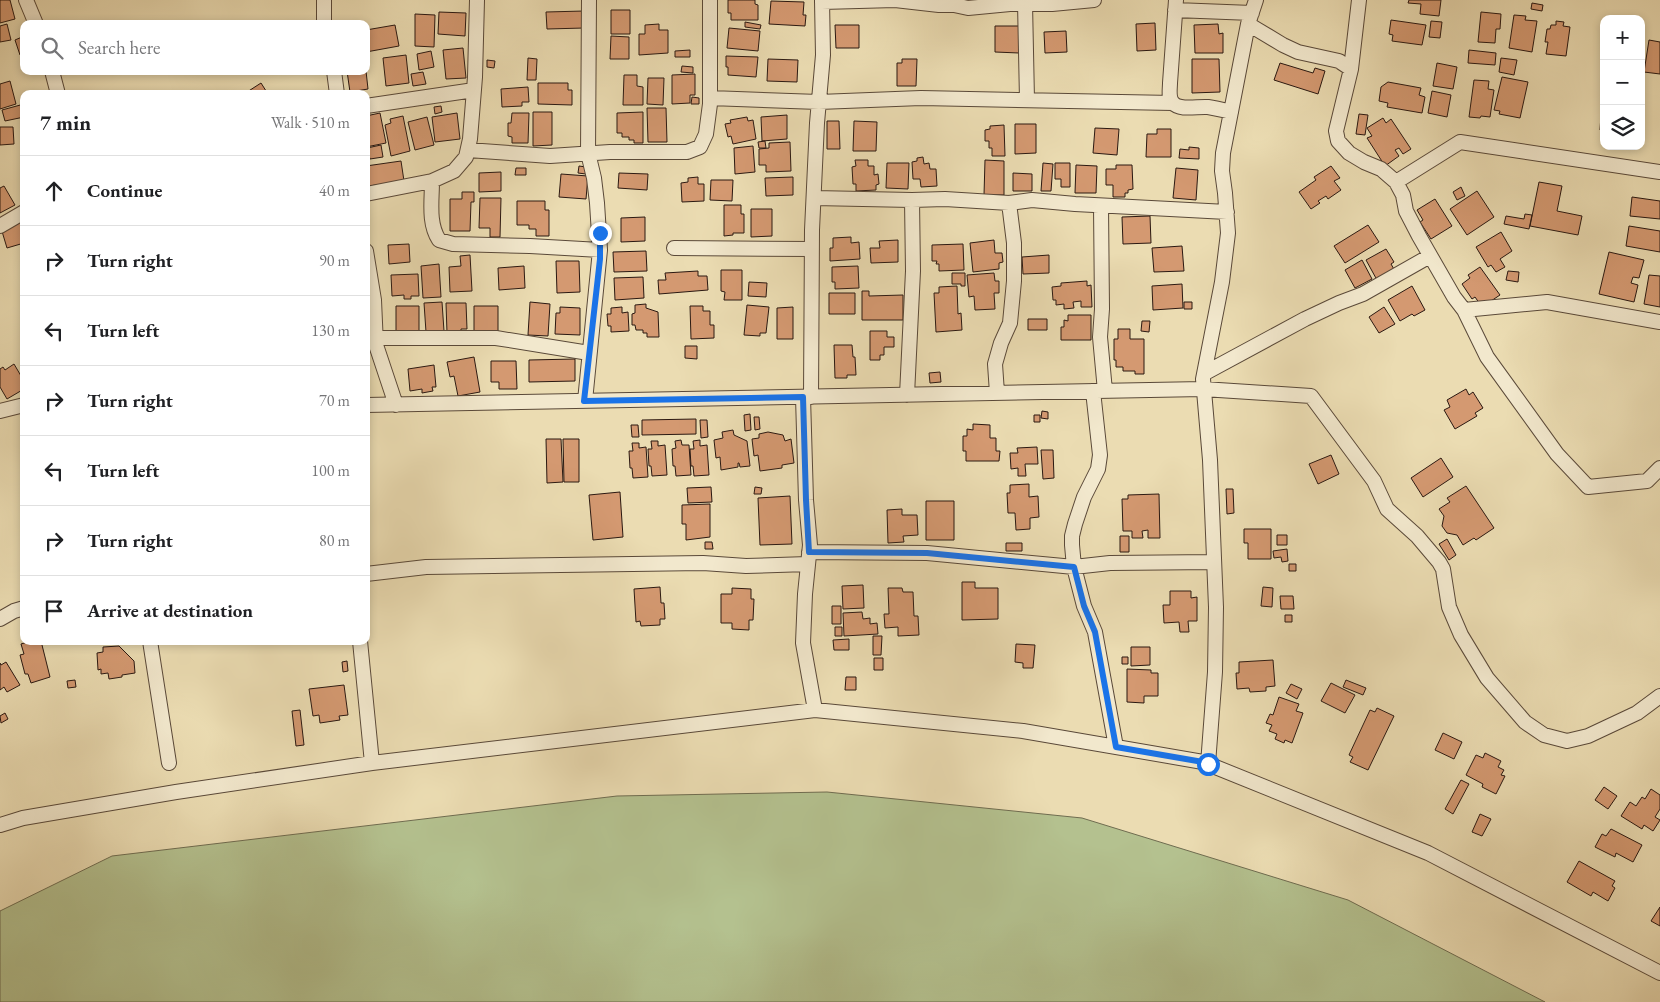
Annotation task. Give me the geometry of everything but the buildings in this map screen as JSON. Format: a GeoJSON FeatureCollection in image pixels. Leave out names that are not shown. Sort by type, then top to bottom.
{"type":"FeatureCollection","features":[{"type":"Feature","properties":{"kind":"street"},"geometry":{"type":"LineString","coordinates":[[26,0],[34,20]]}},
{"type":"Feature","properties":{"kind":"street"},"geometry":{"type":"LineString","coordinates":[[324,20],[325,0]]}},
{"type":"Feature","properties":{"kind":"street"},"geometry":{"type":"LineString","coordinates":[[370,193],[432,181],[454,171],[466,157],[470,138],[474,90],[477,0]]}},
{"type":"Feature","properties":{"kind":"street"},"geometry":{"type":"LineString","coordinates":[[584,401],[600,250],[594,178],[588,153],[589,0]]}},
{"type":"Feature","properties":{"kind":"street"},"geometry":{"type":"LineString","coordinates":[[468,150],[550,156],[588,153],[687,152],[700,147],[706,134],[710,98],[710,0]]}},
{"type":"Feature","properties":{"kind":"street"},"geometry":{"type":"LineString","coordinates":[[815,710],[803,643],[808,558],[806,500],[807,397],[814,198],[823,55],[822,1],[895,0],[968,8],[1094,0]]}},
{"type":"Feature","properties":{"kind":"street"},"geometry":{"type":"LineString","coordinates":[[1359,0],[1351,69],[1344,102],[1338,116],[1336,131],[1338,141],[1349,152],[1364,162],[1381,168],[1396,182],[1403,196],[1406,210],[1430,256],[1454,297],[1464,310],[1487,357],[1557,454],[1588,487],[1647,481],[1660,468]]}},
{"type":"Feature","properties":{"kind":"street"},"geometry":{"type":"LineString","coordinates":[[1025,3],[1027,100]]}},
{"type":"Feature","properties":{"kind":"street"},"geometry":{"type":"LineString","coordinates":[[1173,103],[1170,96],[1170,83],[1176,5],[1252,12],[1283,45],[1298,52],[1339,61],[1351,69]]}},
{"type":"Feature","properties":{"kind":"street"},"geometry":{"type":"LineString","coordinates":[[1208,764],[1216,607],[1210,460],[1203,379],[1222,282],[1228,233],[1222,171],[1223,153],[1252,12]]}},
{"type":"Feature","properties":{"kind":"street"},"geometry":{"type":"LineString","coordinates":[[53,75],[57,90]]}},
{"type":"Feature","properties":{"kind":"street"},"geometry":{"type":"LineString","coordinates":[[335,75],[336,90]]}},
{"type":"Feature","properties":{"kind":"street"},"geometry":{"type":"LineString","coordinates":[[370,105],[474,90]]}},
{"type":"Feature","properties":{"kind":"street"},"geometry":{"type":"LineString","coordinates":[[710,98],[819,102],[921,98],[1173,103],[1189,108],[1207,107],[1231,112]]}},
{"type":"Feature","properties":{"kind":"street"},"geometry":{"type":"LineString","coordinates":[[1396,182],[1460,142],[1660,172]]}},
{"type":"Feature","properties":{"kind":"street"},"geometry":{"type":"LineString","coordinates":[[432,181],[433,231],[439,240],[453,244],[600,250]]}},
{"type":"Feature","properties":{"kind":"street"},"geometry":{"type":"LineString","coordinates":[[814,198],[944,199],[1009,203],[1032,200],[1101,206],[1227,212]]}},
{"type":"Feature","properties":{"kind":"street"},"geometry":{"type":"LineString","coordinates":[[907,395],[913,271],[912,200]]}},
{"type":"Feature","properties":{"kind":"street"},"geometry":{"type":"LineString","coordinates":[[997,393],[996,364],[1001,343],[1010,323],[1014,281],[1014,243],[1009,203]]}},
{"type":"Feature","properties":{"kind":"street"},"geometry":{"type":"LineString","coordinates":[[1101,206],[1100,455],[1098,468],[1084,497],[1072,536],[1074,567],[1084,606],[1095,632],[1116,747]]}},
{"type":"Feature","properties":{"kind":"street"},"geometry":{"type":"LineString","coordinates":[[0,226],[20,214]]}},
{"type":"Feature","properties":{"kind":"street"},"geometry":{"type":"LineString","coordinates":[[674,248],[812,249]]}},
{"type":"Feature","properties":{"kind":"street"},"geometry":{"type":"LineString","coordinates":[[1205,373],[1305,319],[1364,294],[1430,256]]}},
{"type":"Feature","properties":{"kind":"street"},"geometry":{"type":"LineString","coordinates":[[370,276],[374,300],[376,345],[396,405]]}},
{"type":"Feature","properties":{"kind":"street"},"geometry":{"type":"LineString","coordinates":[[1464,310],[1547,302],[1660,322]]}},
{"type":"Feature","properties":{"kind":"street"},"geometry":{"type":"LineString","coordinates":[[376,338],[496,338],[589,353]]}},
{"type":"Feature","properties":{"kind":"street"},"geometry":{"type":"LineString","coordinates":[[370,405],[1203,389],[1311,396],[1374,481],[1387,508],[1417,536],[1439,562],[1443,569],[1449,607],[1466,643],[1487,678],[1525,722],[1544,735],[1567,740],[1588,736],[1637,713],[1660,696]]}},
{"type":"Feature","properties":{"kind":"street"},"geometry":{"type":"LineString","coordinates":[[0,411],[20,406]]}},
{"type":"Feature","properties":{"kind":"street"},"geometry":{"type":"LineString","coordinates":[[370,574],[426,567],[703,563],[746,566],[808,558],[927,553],[1074,567],[1110,563],[1214,562]]}},
{"type":"Feature","properties":{"kind":"street"},"geometry":{"type":"LineString","coordinates":[[0,618],[20,609]]}},
{"type":"Feature","properties":{"kind":"street"},"geometry":{"type":"LineString","coordinates":[[151,645],[169,763]]}},
{"type":"Feature","properties":{"kind":"street"},"geometry":{"type":"LineString","coordinates":[[360,645],[372,763]]}},
{"type":"Feature","properties":{"kind":"street"},"geometry":{"type":"LineString","coordinates":[[0,825],[24,818],[176,792],[372,763],[815,710],[1023,731],[1203,762],[1428,853],[1660,973]]}},
{"type":"Feature","properties":{"kind":"green space"},"geometry":{"type":"Polygon","coordinates":[[[827,792],[1082,818],[1348,900],[1545,1002],[0,1002],[0,911],[112,856],[617,796],[827,792]]]}},
{"type":"Feature","properties":{"kind":"route"},"geometry":{"type":"LineString","coordinates":[[600,233],[600,259],[584,401],[803,397],[809,552],[927,553],[1074,567],[1084,606],[1095,632],[1116,747],[1208,764]]}}]}
